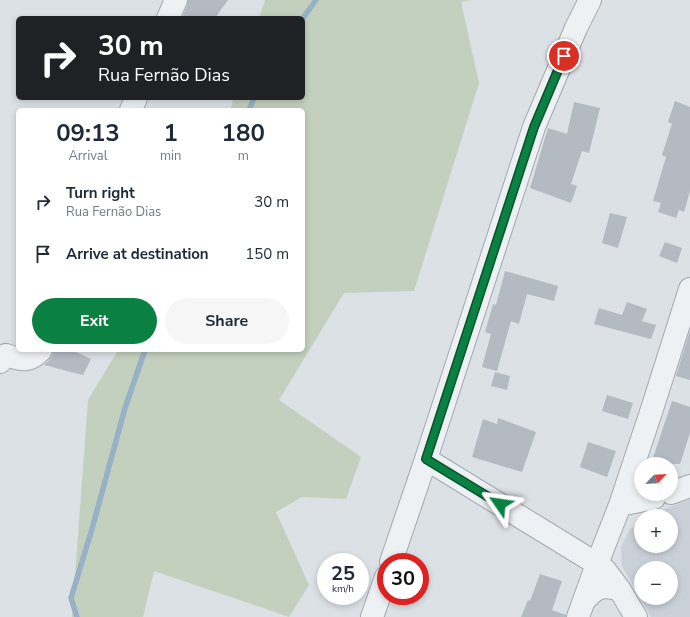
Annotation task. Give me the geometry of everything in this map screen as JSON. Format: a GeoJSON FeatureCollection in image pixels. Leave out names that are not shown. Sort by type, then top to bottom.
{"type":"FeatureCollection","features":[{"type":"Feature","properties":{"kind":"street"},"geometry":{"type":"LineString","coordinates":[[169,16],[176,0]]}},
{"type":"Feature","properties":{"kind":"street"},"geometry":{"type":"LineString","coordinates":[[394,553],[534,127],[576,28],[590,0]]}},
{"type":"Feature","properties":{"kind":"street"},"geometry":{"type":"LineString","coordinates":[[651,457],[652,409],[690,289]]}},
{"type":"Feature","properties":{"kind":"street"},"geometry":{"type":"LineString","coordinates":[[2,356],[26,360],[32,358],[39,352]]}},
{"type":"Feature","properties":{"kind":"street"},"geometry":{"type":"LineString","coordinates":[[426,459],[605,570],[620,590],[636,617]]}},
{"type":"Feature","properties":{"kind":"street"},"geometry":{"type":"LineString","coordinates":[[678,488],[690,486]]}},
{"type":"Feature","properties":{"kind":"street"},"geometry":{"type":"LineString","coordinates":[[620,505],[634,499]]}},
{"type":"Feature","properties":{"kind":"street"},"geometry":{"type":"LineString","coordinates":[[581,609],[620,505],[634,499]]}},
{"type":"Feature","properties":{"kind":"street"},"geometry":{"type":"LineString","coordinates":[[581,609],[591,592],[597,589],[605,587],[620,590]]}},
{"type":"Feature","properties":{"kind":"street"},"geometry":{"type":"LineString","coordinates":[[372,617],[377,603]]}},
{"type":"Feature","properties":{"kind":"shaded area"},"geometry":{"type":"Polygon","coordinates":[[[690,499],[690,617],[651,617],[644,605],[678,605],[678,561],[634,561],[634,587],[622,566],[621,547],[630,529],[634,527],[634,553],[678,553],[678,509],[665,509],[690,499]]]}},
{"type":"Feature","properties":{"kind":"green space"},"geometry":{"type":"Polygon","coordinates":[[[265,0],[472,0],[461,2],[479,83],[414,291],[344,293],[279,400],[361,457],[346,499],[302,497],[276,512],[309,585],[289,617],[154,571],[143,617],[72,617],[88,400],[117,352],[305,352],[305,108],[231,108],[233,100],[305,100],[305,16],[260,16],[265,0]]]}},
{"type":"Feature","properties":{"kind":"building"},"geometry":{"type":"Polygon","coordinates":[[[188,0],[228,0],[216,16],[183,16],[188,0]]]}},
{"type":"Feature","properties":{"kind":"building"},"geometry":{"type":"Polygon","coordinates":[[[675,101],[690,107],[690,191],[684,212],[679,210],[676,218],[658,212],[661,203],[653,201],[666,157],[662,155],[672,124],[668,122],[675,101]]]}},
{"type":"Feature","properties":{"kind":"building"},"geometry":{"type":"Polygon","coordinates":[[[574,102],[600,108],[589,153],[582,151],[571,184],[577,186],[571,203],[530,188],[548,128],[567,134],[574,102]]]}},
{"type":"Feature","properties":{"kind":"building"},"geometry":{"type":"Polygon","coordinates":[[[610,213],[627,217],[618,248],[602,243],[610,213]]]}},
{"type":"Feature","properties":{"kind":"building"},"geometry":{"type":"Polygon","coordinates":[[[665,242],[682,248],[677,263],[659,256],[665,242]]]}},
{"type":"Feature","properties":{"kind":"building"},"geometry":{"type":"Polygon","coordinates":[[[505,271],[558,286],[554,301],[527,294],[519,324],[511,321],[497,371],[482,367],[491,334],[485,332],[493,304],[496,305],[505,271]]]}},
{"type":"Feature","properties":{"kind":"building"},"geometry":{"type":"Polygon","coordinates":[[[627,302],[647,309],[642,321],[656,325],[651,339],[594,324],[599,308],[622,315],[627,302]]]}},
{"type":"Feature","properties":{"kind":"building"},"geometry":{"type":"Polygon","coordinates":[[[690,330],[690,380],[676,376],[690,330]]]}},
{"type":"Feature","properties":{"kind":"building"},"geometry":{"type":"Polygon","coordinates":[[[53,352],[76,352],[91,359],[83,375],[44,365],[53,352]]]}},
{"type":"Feature","properties":{"kind":"building"},"geometry":{"type":"Polygon","coordinates":[[[495,372],[510,376],[507,390],[491,386],[495,372]]]}},
{"type":"Feature","properties":{"kind":"building"},"geometry":{"type":"Polygon","coordinates":[[[607,395],[633,403],[628,419],[602,411],[607,395]]]}},
{"type":"Feature","properties":{"kind":"building"},"geometry":{"type":"Polygon","coordinates":[[[672,401],[690,407],[690,433],[680,464],[678,464],[678,457],[653,457],[672,401]]]}},
{"type":"Feature","properties":{"kind":"building"},"geometry":{"type":"Polygon","coordinates":[[[498,418],[536,432],[522,472],[472,457],[483,419],[497,424],[498,418]]]}},
{"type":"Feature","properties":{"kind":"building"},"geometry":{"type":"Polygon","coordinates":[[[588,442],[616,451],[607,477],[580,467],[588,442]]]}},
{"type":"Feature","properties":{"kind":"building"},"geometry":{"type":"Polygon","coordinates":[[[540,574],[562,581],[552,610],[566,615],[566,617],[521,617],[528,600],[530,601],[540,574]]]}},
{"type":"Feature","properties":{"kind":"waterway"},"geometry":{"type":"LineString","coordinates":[[304,16],[316,0]]}},
{"type":"Feature","properties":{"kind":"waterway"},"geometry":{"type":"LineString","coordinates":[[250,108],[253,100]]}},
{"type":"Feature","properties":{"kind":"waterway"},"geometry":{"type":"LineString","coordinates":[[77,617],[71,598],[92,529],[125,408],[144,352]]}},
{"type":"Feature","properties":{"kind":"route"},"geometry":{"type":"LineString","coordinates":[[500,504],[426,459],[534,127],[564,56]]}}]}
